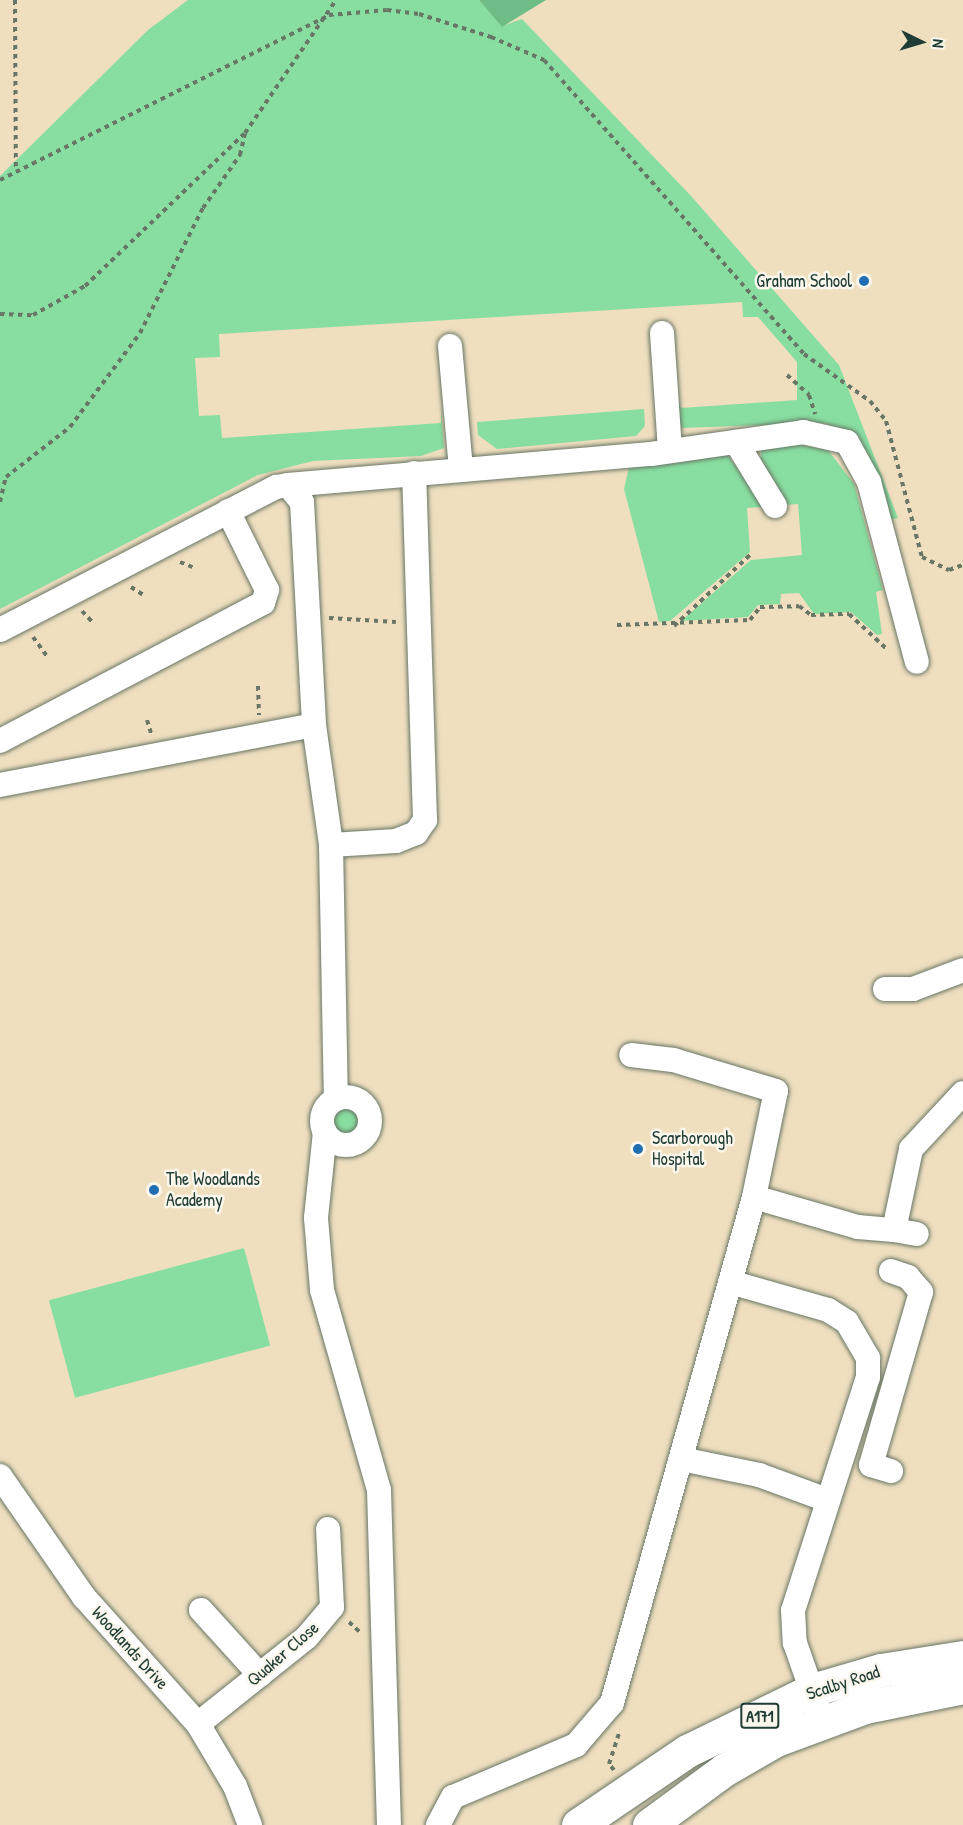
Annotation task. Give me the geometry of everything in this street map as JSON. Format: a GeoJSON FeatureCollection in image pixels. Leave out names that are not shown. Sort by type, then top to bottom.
{"type":"FeatureCollection","features":[{"type":"Feature","properties":{"kind":"highway","name":"Scalby Road"},"geometry":{"type":"LineString","coordinates":[[578,1825],[627,1787],[812,1690],[881,1670],[963,1657]]}},
{"type":"Feature","properties":{"kind":"highway","name":"Scalby Road"},"geometry":{"type":"LineString","coordinates":[[649,1825],[724,1770],[776,1740],[865,1707],[963,1687]]}},
{"type":"Feature","properties":{"kind":"street"},"geometry":{"type":"LineString","coordinates":[[662,333],[670,451]]}},
{"type":"Feature","properties":{"kind":"street"},"geometry":{"type":"LineString","coordinates":[[450,346],[461,470]]}},
{"type":"Feature","properties":{"kind":"street"},"geometry":{"type":"LineString","coordinates":[[0,630],[228,511],[288,485],[670,451],[816,434],[847,442],[859,459],[906,659]]}},
{"type":"Feature","properties":{"kind":"street"},"geometry":{"type":"LineString","coordinates":[[736,442],[775,506]]}},
{"type":"Feature","properties":{"kind":"street"},"geometry":{"type":"LineString","coordinates":[[330,845],[396,841],[416,833],[424,820],[414,473]]}},
{"type":"Feature","properties":{"kind":"street"},"geometry":{"type":"LineString","coordinates":[[288,485],[302,502],[310,617],[314,725],[330,845],[336,1100]]}},
{"type":"Feature","properties":{"kind":"street"},"geometry":{"type":"LineString","coordinates":[[0,741],[264,603],[267,590],[228,511]]}},
{"type":"Feature","properties":{"kind":"street"},"geometry":{"type":"LineString","coordinates":[[0,785],[314,725]]}},
{"type":"Feature","properties":{"kind":"street"},"geometry":{"type":"LineString","coordinates":[[885,989],[913,989],[963,970]]}},
{"type":"Feature","properties":{"kind":"street"},"geometry":{"type":"LineString","coordinates":[[438,1825],[453,1797],[576,1745],[605,1714],[617,1690],[754,1197],[776,1091],[673,1060],[631,1055]]}},
{"type":"Feature","properties":{"kind":"street"},"geometry":{"type":"LineString","coordinates":[[754,1197],[858,1227],[906,1232],[911,1149],[963,1093]]}},
{"type":"Feature","properties":{"kind":"street"},"geometry":{"type":"LineString","coordinates":[[325,1132],[346,1145],[358,1142],[369,1127],[365,1106],[355,1099],[336,1100],[324,1111],[325,1132],[316,1218],[322,1290],[380,1490],[389,1825]]}},
{"type":"Feature","properties":{"kind":"street"},"geometry":{"type":"LineString","coordinates":[[891,1271],[908,1276],[921,1292],[872,1465],[891,1471]]}},
{"type":"Feature","properties":{"kind":"street"},"geometry":{"type":"LineString","coordinates":[[730,1282],[828,1310],[859,1337],[868,1358],[868,1377],[793,1610],[795,1643],[823,1723]]}},
{"type":"Feature","properties":{"kind":"street"},"geometry":{"type":"LineString","coordinates":[[681,1459],[759,1475],[827,1500]]}},
{"type":"Feature","properties":{"kind":"street","name":"Woodlands Drive"},"geometry":{"type":"LineString","coordinates":[[0,1476],[8,1504],[84,1597],[198,1724],[235,1786],[250,1825]]}},
{"type":"Feature","properties":{"kind":"street","name":"Quaker Close"},"geometry":{"type":"LineString","coordinates":[[198,1724],[307,1637],[332,1607],[328,1529]]}},
{"type":"Feature","properties":{"kind":"street"},"geometry":{"type":"LineString","coordinates":[[201,1610],[260,1675]]}},
{"type":"Feature","properties":{"kind":"path"},"geometry":{"type":"LineString","coordinates":[[15,0],[16,171]]}},
{"type":"Feature","properties":{"kind":"path"},"geometry":{"type":"LineString","coordinates":[[0,314],[33,315],[85,286],[245,133],[329,15],[336,0]]}},
{"type":"Feature","properties":{"kind":"path"},"geometry":{"type":"LineString","coordinates":[[0,180],[329,15],[376,10],[419,14],[544,60],[804,354],[870,401],[886,421],[922,558],[949,570],[963,565]]}},
{"type":"Feature","properties":{"kind":"path"},"geometry":{"type":"LineString","coordinates":[[0,502],[6,477],[70,427],[140,333],[203,208],[240,155],[245,133]]}},
{"type":"Feature","properties":{"kind":"path"},"geometry":{"type":"LineString","coordinates":[[787,375],[810,395],[816,434]]}},
{"type":"Feature","properties":{"kind":"path"},"geometry":{"type":"LineString","coordinates":[[674,625],[750,555]]}},
{"type":"Feature","properties":{"kind":"path"},"geometry":{"type":"LineString","coordinates":[[617,626],[750,620],[760,607],[799,606],[811,615],[849,614],[906,659]]}},
{"type":"Feature","properties":{"kind":"path"},"geometry":{"type":"LineString","coordinates":[[310,617],[418,623]]}},
{"type":"Feature","properties":{"kind":"path"},"geometry":{"type":"LineString","coordinates":[[332,1607],[368,1639],[384,1639]]}},
{"type":"Feature","properties":{"kind":"path"},"geometry":{"type":"LineString","coordinates":[[622,1723],[609,1764],[627,1787]]}},
{"type":"Feature","properties":{"kind":"green space"},"geometry":{"type":"Polygon","coordinates":[[[188,0],[479,0],[502,26],[522,19],[692,197],[839,365],[898,518],[886,520],[840,431],[825,423],[681,428],[675,393],[681,408],[797,400],[797,362],[758,317],[743,317],[742,302],[219,334],[220,357],[195,358],[199,416],[220,415],[222,438],[441,423],[441,408],[444,448],[421,456],[313,461],[258,475],[0,609],[0,176],[148,30],[188,0]]]}},
{"type":"Feature","properties":{"kind":"green space"},"geometry":{"type":"Polygon","coordinates":[[[479,0],[546,0],[502,27],[479,0]]]}},
{"type":"Feature","properties":{"kind":"green space"},"geometry":{"type":"Polygon","coordinates":[[[644,409],[645,426],[636,436],[497,449],[478,435],[477,422],[644,409]]]}},
{"type":"Feature","properties":{"kind":"green space"},"geometry":{"type":"Polygon","coordinates":[[[776,441],[828,450],[854,484],[883,590],[876,592],[882,634],[877,635],[851,612],[814,614],[799,593],[781,594],[780,604],[758,605],[748,617],[681,621],[751,560],[802,555],[798,504],[785,505],[761,466],[761,447],[776,441]]]}},
{"type":"Feature","properties":{"kind":"green space"},"geometry":{"type":"Polygon","coordinates":[[[725,452],[762,500],[761,507],[747,508],[750,552],[670,621],[659,622],[624,489],[630,463],[725,452]]]}},
{"type":"Feature","properties":{"kind":"green space"},"geometry":{"type":"Polygon","coordinates":[[[345,1104],[358,1109],[363,1122],[358,1135],[345,1140],[332,1135],[327,1122],[332,1109],[345,1104]]]}},
{"type":"Feature","properties":{"kind":"green space"},"geometry":{"type":"Polygon","coordinates":[[[244,1248],[270,1346],[75,1398],[49,1300],[244,1248]]]}},
{"type":"Feature","properties":{"kind":"place","name":"Graham School"},"geometry":{"type":"Point","coordinates":[864,281]}},
{"type":"Feature","properties":{"kind":"place","name":"Scarborough Hospital"},"geometry":{"type":"Point","coordinates":[638,1149]}},
{"type":"Feature","properties":{"kind":"place","name":"The Woodlands Academy"},"geometry":{"type":"Point","coordinates":[154,1190]}}]}
